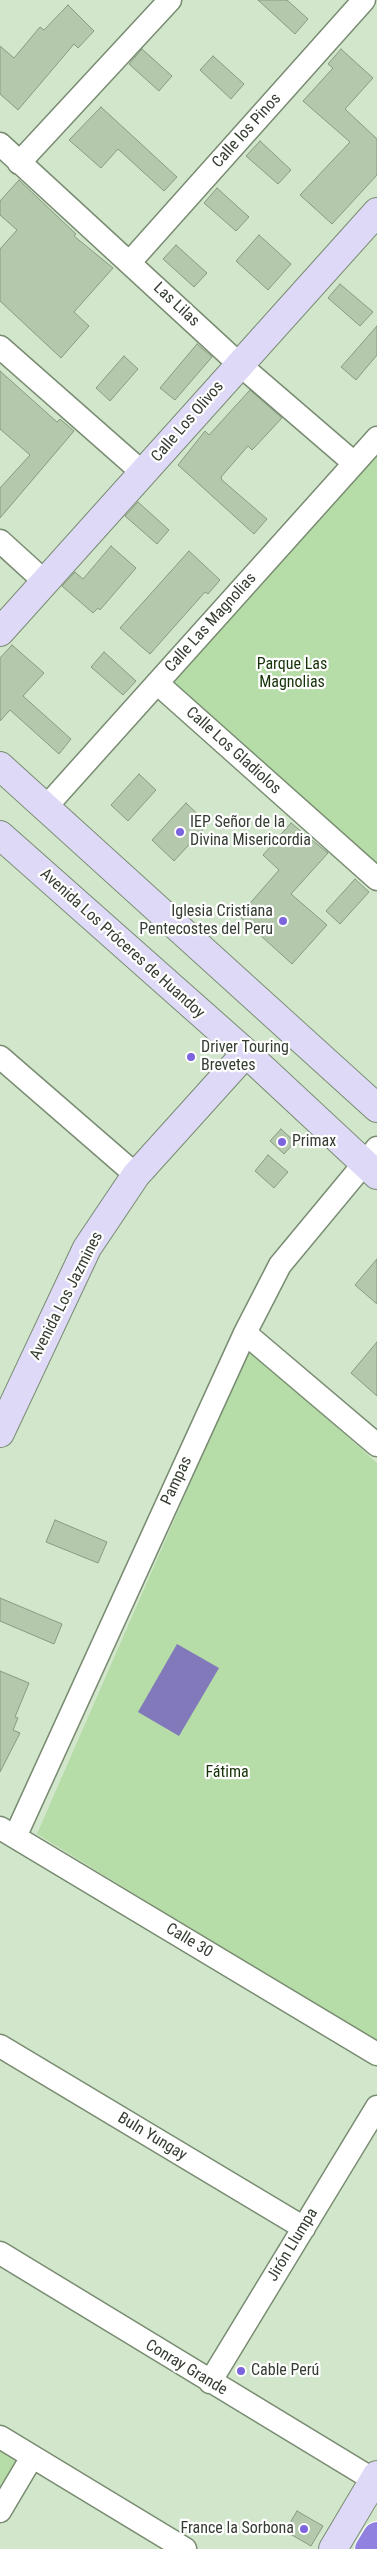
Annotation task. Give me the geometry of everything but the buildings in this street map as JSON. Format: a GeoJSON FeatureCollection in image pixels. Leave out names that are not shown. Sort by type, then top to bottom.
{"type":"FeatureCollection","features":[{"type":"Feature","properties":{"kind":"highway"},"geometry":{"type":"LineString","coordinates":[[369,2549],[377,2536]]}},
{"type":"Feature","properties":{"kind":"main road","name":"Calle Los Olivos"},"geometry":{"type":"LineString","coordinates":[[0,632],[377,212]]}},
{"type":"Feature","properties":{"kind":"main road"},"geometry":{"type":"LineString","coordinates":[[0,766],[377,1108]]}},
{"type":"Feature","properties":{"kind":"main road","name":"Avenida Los Próceres de Huandoy"},"geometry":{"type":"LineString","coordinates":[[0,835],[246,1054],[373,1162]]}},
{"type":"Feature","properties":{"kind":"main road","name":"Avenida Los Jazmines"},"geometry":{"type":"LineString","coordinates":[[0,1433],[87,1248],[136,1175],[246,1054]]}},
{"type":"Feature","properties":{"kind":"main road"},"geometry":{"type":"LineString","coordinates":[[333,2549],[375,2478]]}},
{"type":"Feature","properties":{"kind":"street"},"geometry":{"type":"LineString","coordinates":[[19,163],[170,0]]}},
{"type":"Feature","properties":{"kind":"street","name":"Calle los Pinos"},"geometry":{"type":"LineString","coordinates":[[130,262],[364,0]]}},
{"type":"Feature","properties":{"kind":"street","name":"Las Lilas"},"geometry":{"type":"LineString","coordinates":[[0,144],[239,364],[354,463]]}},
{"type":"Feature","properties":{"kind":"street"},"geometry":{"type":"LineString","coordinates":[[0,347],[143,473]]}},
{"type":"Feature","properties":{"kind":"street","name":"Calle Las Magnolias"},"geometry":{"type":"LineString","coordinates":[[45,808],[377,438]]}},
{"type":"Feature","properties":{"kind":"street"},"geometry":{"type":"LineString","coordinates":[[0,541],[44,581]]}},
{"type":"Feature","properties":{"kind":"street","name":"Calle Los Gladiolos"},"geometry":{"type":"LineString","coordinates":[[157,683],[377,878]]}},
{"type":"Feature","properties":{"kind":"street"},"geometry":{"type":"LineString","coordinates":[[4,1069],[136,1175]]}},
{"type":"Feature","properties":{"kind":"street","name":"Pampas"},"geometry":{"type":"LineString","coordinates":[[8,1833],[245,1333],[280,1265],[373,1162]]}},
{"type":"Feature","properties":{"kind":"street"},"geometry":{"type":"LineString","coordinates":[[245,1333],[377,1445]]}},
{"type":"Feature","properties":{"kind":"street","name":"Calle 30"},"geometry":{"type":"LineString","coordinates":[[8,1833],[377,2054]]}},
{"type":"Feature","properties":{"kind":"street","name":"Buln Yungay"},"geometry":{"type":"LineString","coordinates":[[0,2046],[304,2228]]}},
{"type":"Feature","properties":{"kind":"street","name":"Jirón Llumpa"},"geometry":{"type":"LineString","coordinates":[[210,2382],[377,2108]]}},
{"type":"Feature","properties":{"kind":"street","name":"Conray Grande"},"geometry":{"type":"LineString","coordinates":[[0,2254],[210,2382],[375,2478]]}},
{"type":"Feature","properties":{"kind":"street"},"geometry":{"type":"LineString","coordinates":[[0,2437],[154,2541],[186,2549]]}},
{"type":"Feature","properties":{"kind":"street"},"geometry":{"type":"LineString","coordinates":[[0,2511],[32,2457]]}},
{"type":"Feature","properties":{"kind":"green space","name":"Parque Las Magnolias"},"geometry":{"type":"Polygon","coordinates":[[[377,452],[377,867],[171,682],[377,452]]]}},
{"type":"Feature","properties":{"kind":"green space","name":"Fátima"},"geometry":{"type":"Polygon","coordinates":[[[249,1349],[377,1463],[377,2043],[37,1834],[249,1349]]]}},
{"type":"Feature","properties":{"kind":"green space"},"geometry":{"type":"Polygon","coordinates":[[[0,2449],[22,2461],[0,2497],[0,2449]]]}},
{"type":"Feature","properties":{"kind":"shaded area"},"geometry":{"type":"Polygon","coordinates":[[[177,1644],[219,1668],[179,1736],[138,1712],[177,1644]]]}},
{"type":"Feature","properties":{"kind":"place","name":"IEP Señor de la Divina Misericordia"},"geometry":{"type":"Point","coordinates":[180,832]}},
{"type":"Feature","properties":{"kind":"place","name":"Iglesia Cristiana Pentecostes del Peru"},"geometry":{"type":"Point","coordinates":[283,921]}},
{"type":"Feature","properties":{"kind":"place","name":"Driver Touring Brevetes"},"geometry":{"type":"Point","coordinates":[191,1057]}},
{"type":"Feature","properties":{"kind":"place","name":"Primax"},"geometry":{"type":"Point","coordinates":[282,1142]}},
{"type":"Feature","properties":{"kind":"place","name":"Cable Perú"},"geometry":{"type":"Point","coordinates":[241,2371]}},
{"type":"Feature","properties":{"kind":"place","name":"France la Sorbona"},"geometry":{"type":"Point","coordinates":[304,2529]}}]}
